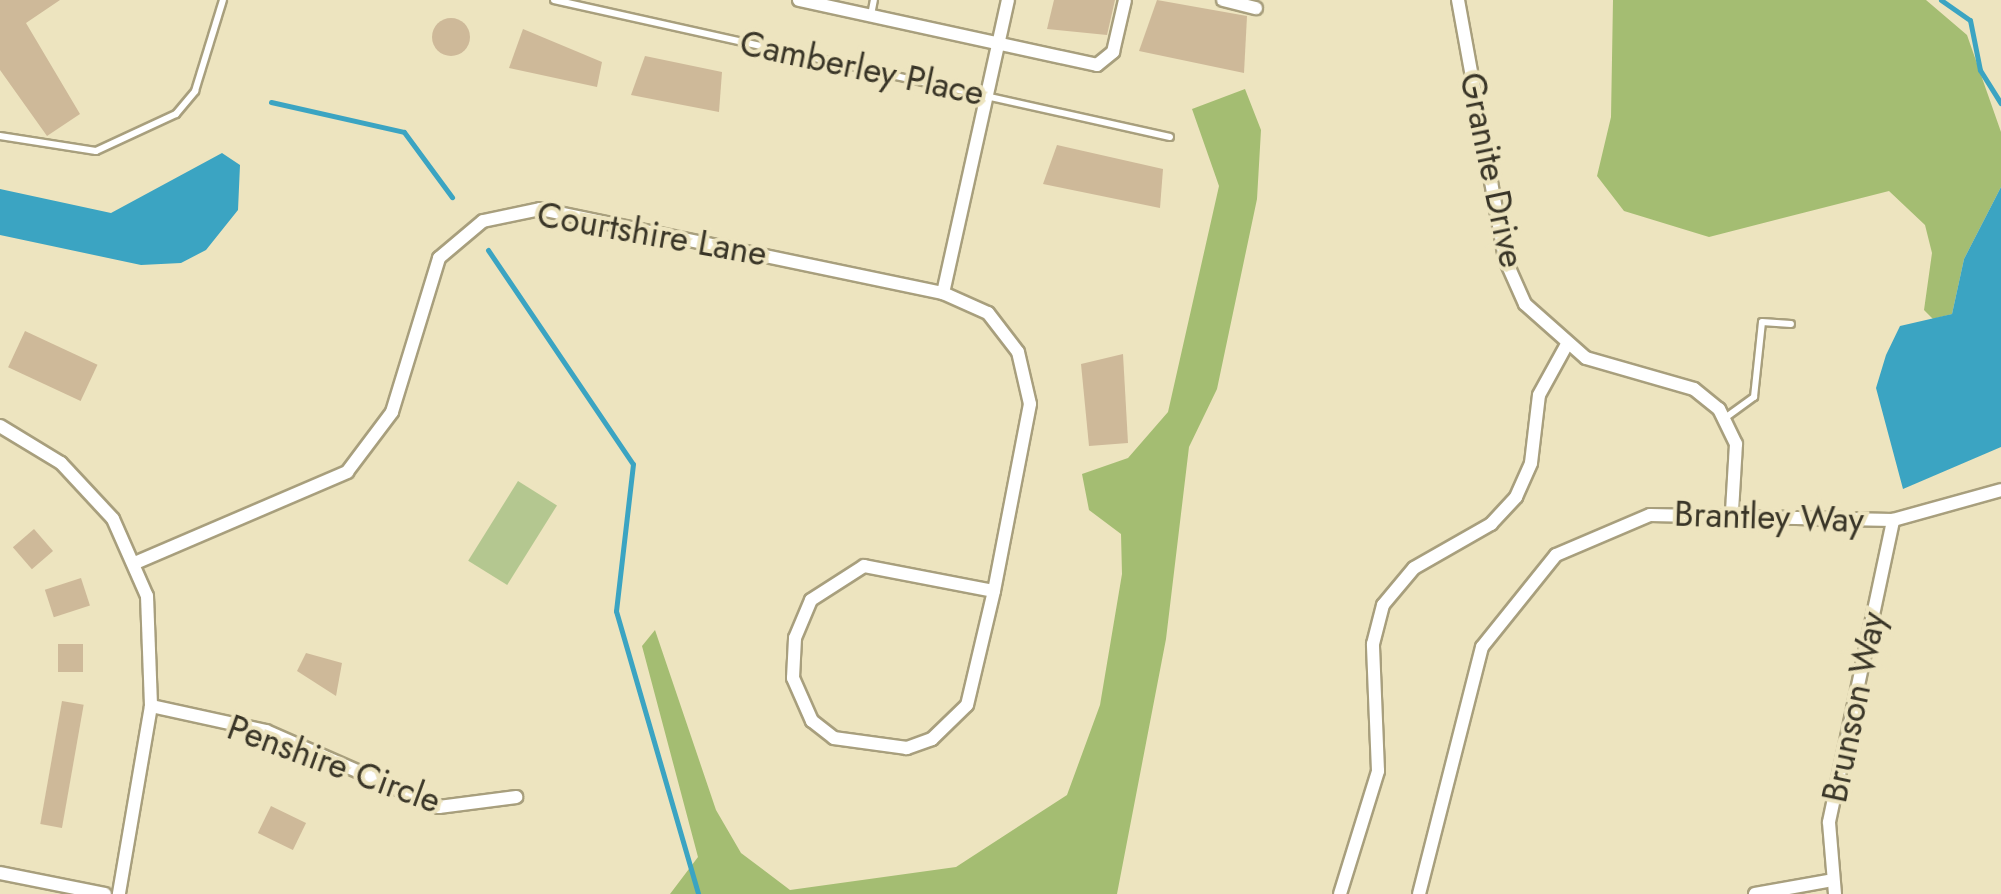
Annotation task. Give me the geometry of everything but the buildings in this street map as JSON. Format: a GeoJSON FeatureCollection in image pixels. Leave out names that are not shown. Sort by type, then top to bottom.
{"type":"FeatureCollection","features":[{"type":"Feature","properties":{"kind":"street","name":"Camberley Place"},"geometry":{"type":"LineString","coordinates":[[799,0],[1097,65],[1113,52],[1125,0]]}},
{"type":"Feature","properties":{"kind":"street"},"geometry":{"type":"LineString","coordinates":[[944,293],[1008,0]]}},
{"type":"Feature","properties":{"kind":"street"},"geometry":{"type":"LineString","coordinates":[[1223,0],[1256,8]]}},
{"type":"Feature","properties":{"kind":"street","name":"Granite Drive"},"geometry":{"type":"LineString","coordinates":[[1458,0],[1505,259],[1525,304],[1566,346],[1694,389],[1725,418]]}},
{"type":"Feature","properties":{"kind":"street","name":"Courtshire Lane"},"geometry":{"type":"LineString","coordinates":[[135,563],[325,486],[368,453],[392,412],[439,258],[510,212],[581,214],[944,293],[988,313],[1028,378],[1027,440],[976,678],[952,725],[880,750],[834,738],[812,721],[793,678],[795,638],[811,600],[840,574],[886,565],[994,590]]}},
{"type":"Feature","properties":{"kind":"street"},"geometry":{"type":"LineString","coordinates":[[1340,894],[1378,771],[1373,644],[1384,605],[1414,568],[1491,524],[1516,497],[1531,462],[1538,395],[1566,346]]}},
{"type":"Feature","properties":{"kind":"street"},"geometry":{"type":"LineString","coordinates":[[1725,418],[1736,444],[1732,512]]}},
{"type":"Feature","properties":{"kind":"street"},"geometry":{"type":"LineString","coordinates":[[0,426],[61,463],[113,519],[147,596],[152,706],[119,894]]}},
{"type":"Feature","properties":{"kind":"street","name":"Brantley Way"},"geometry":{"type":"LineString","coordinates":[[1419,894],[1468,685],[1526,581],[1616,524],[1732,512],[1893,520],[2001,490]]}},
{"type":"Feature","properties":{"kind":"street","name":"Brunson Way"},"geometry":{"type":"LineString","coordinates":[[1827,881],[1830,822],[1893,520]]}},
{"type":"Feature","properties":{"kind":"street","name":"Penshire Circle"},"geometry":{"type":"LineString","coordinates":[[152,706],[266,732],[438,807],[516,797]]}},
{"type":"Feature","properties":{"kind":"street"},"geometry":{"type":"LineString","coordinates":[[0,872],[105,894]]}},
{"type":"Feature","properties":{"kind":"street"},"geometry":{"type":"LineString","coordinates":[[1755,894],[1827,881],[1834,894]]}},
{"type":"Feature","properties":{"kind":"lane"},"geometry":{"type":"LineString","coordinates":[[0,136],[96,152],[176,114],[195,91],[222,0]]}},
{"type":"Feature","properties":{"kind":"lane","name":"Camberley Place"},"geometry":{"type":"LineString","coordinates":[[554,0],[1170,138]]}},
{"type":"Feature","properties":{"kind":"lane"},"geometry":{"type":"LineString","coordinates":[[870,16],[874,0]]}},
{"type":"Feature","properties":{"kind":"lane"},"geometry":{"type":"LineString","coordinates":[[1725,418],[1754,397],[1762,322],[1790,324]]}},
{"type":"Feature","properties":{"kind":"green space"},"geometry":{"type":"Polygon","coordinates":[[[1613,0],[1926,0],[1967,35],[2001,132],[2001,187],[1964,259],[1952,314],[1933,319],[1924,310],[1932,253],[1925,225],[1889,191],[1709,237],[1624,211],[1597,176],[1611,117],[1613,0]]]}},
{"type":"Feature","properties":{"kind":"green space"},"geometry":{"type":"Polygon","coordinates":[[[1245,89],[1261,130],[1257,199],[1217,389],[1189,447],[1166,639],[1117,894],[670,894],[698,857],[642,646],[655,630],[716,810],[741,853],[790,890],[956,867],[1067,795],[1100,705],[1122,574],[1121,534],[1089,510],[1082,474],[1128,458],[1168,412],[1219,186],[1192,109],[1245,89]]]}},
{"type":"Feature","properties":{"kind":"green space"},"geometry":{"type":"Polygon","coordinates":[[[518,481],[557,505],[507,585],[468,561],[518,481]]]}},
{"type":"Feature","properties":{"kind":"water"},"geometry":{"type":"Polygon","coordinates":[[[222,153],[240,165],[238,210],[206,250],[181,263],[141,265],[0,235],[0,189],[111,213],[222,153]]]}},
{"type":"Feature","properties":{"kind":"water"},"geometry":{"type":"Polygon","coordinates":[[[2001,187],[2001,447],[1903,489],[1876,388],[1886,355],[1900,326],[1952,314],[1964,259],[2001,187]]]}},
{"type":"Feature","properties":{"kind":"waterway"},"geometry":{"type":"LineString","coordinates":[[1941,0],[1970,20],[1980,70],[2001,103]]}},
{"type":"Feature","properties":{"kind":"waterway"},"geometry":{"type":"LineString","coordinates":[[271,102],[404,132],[452,197]]}},
{"type":"Feature","properties":{"kind":"waterway"},"geometry":{"type":"LineString","coordinates":[[488,250],[633,464],[616,611],[698,894]]}}]}
